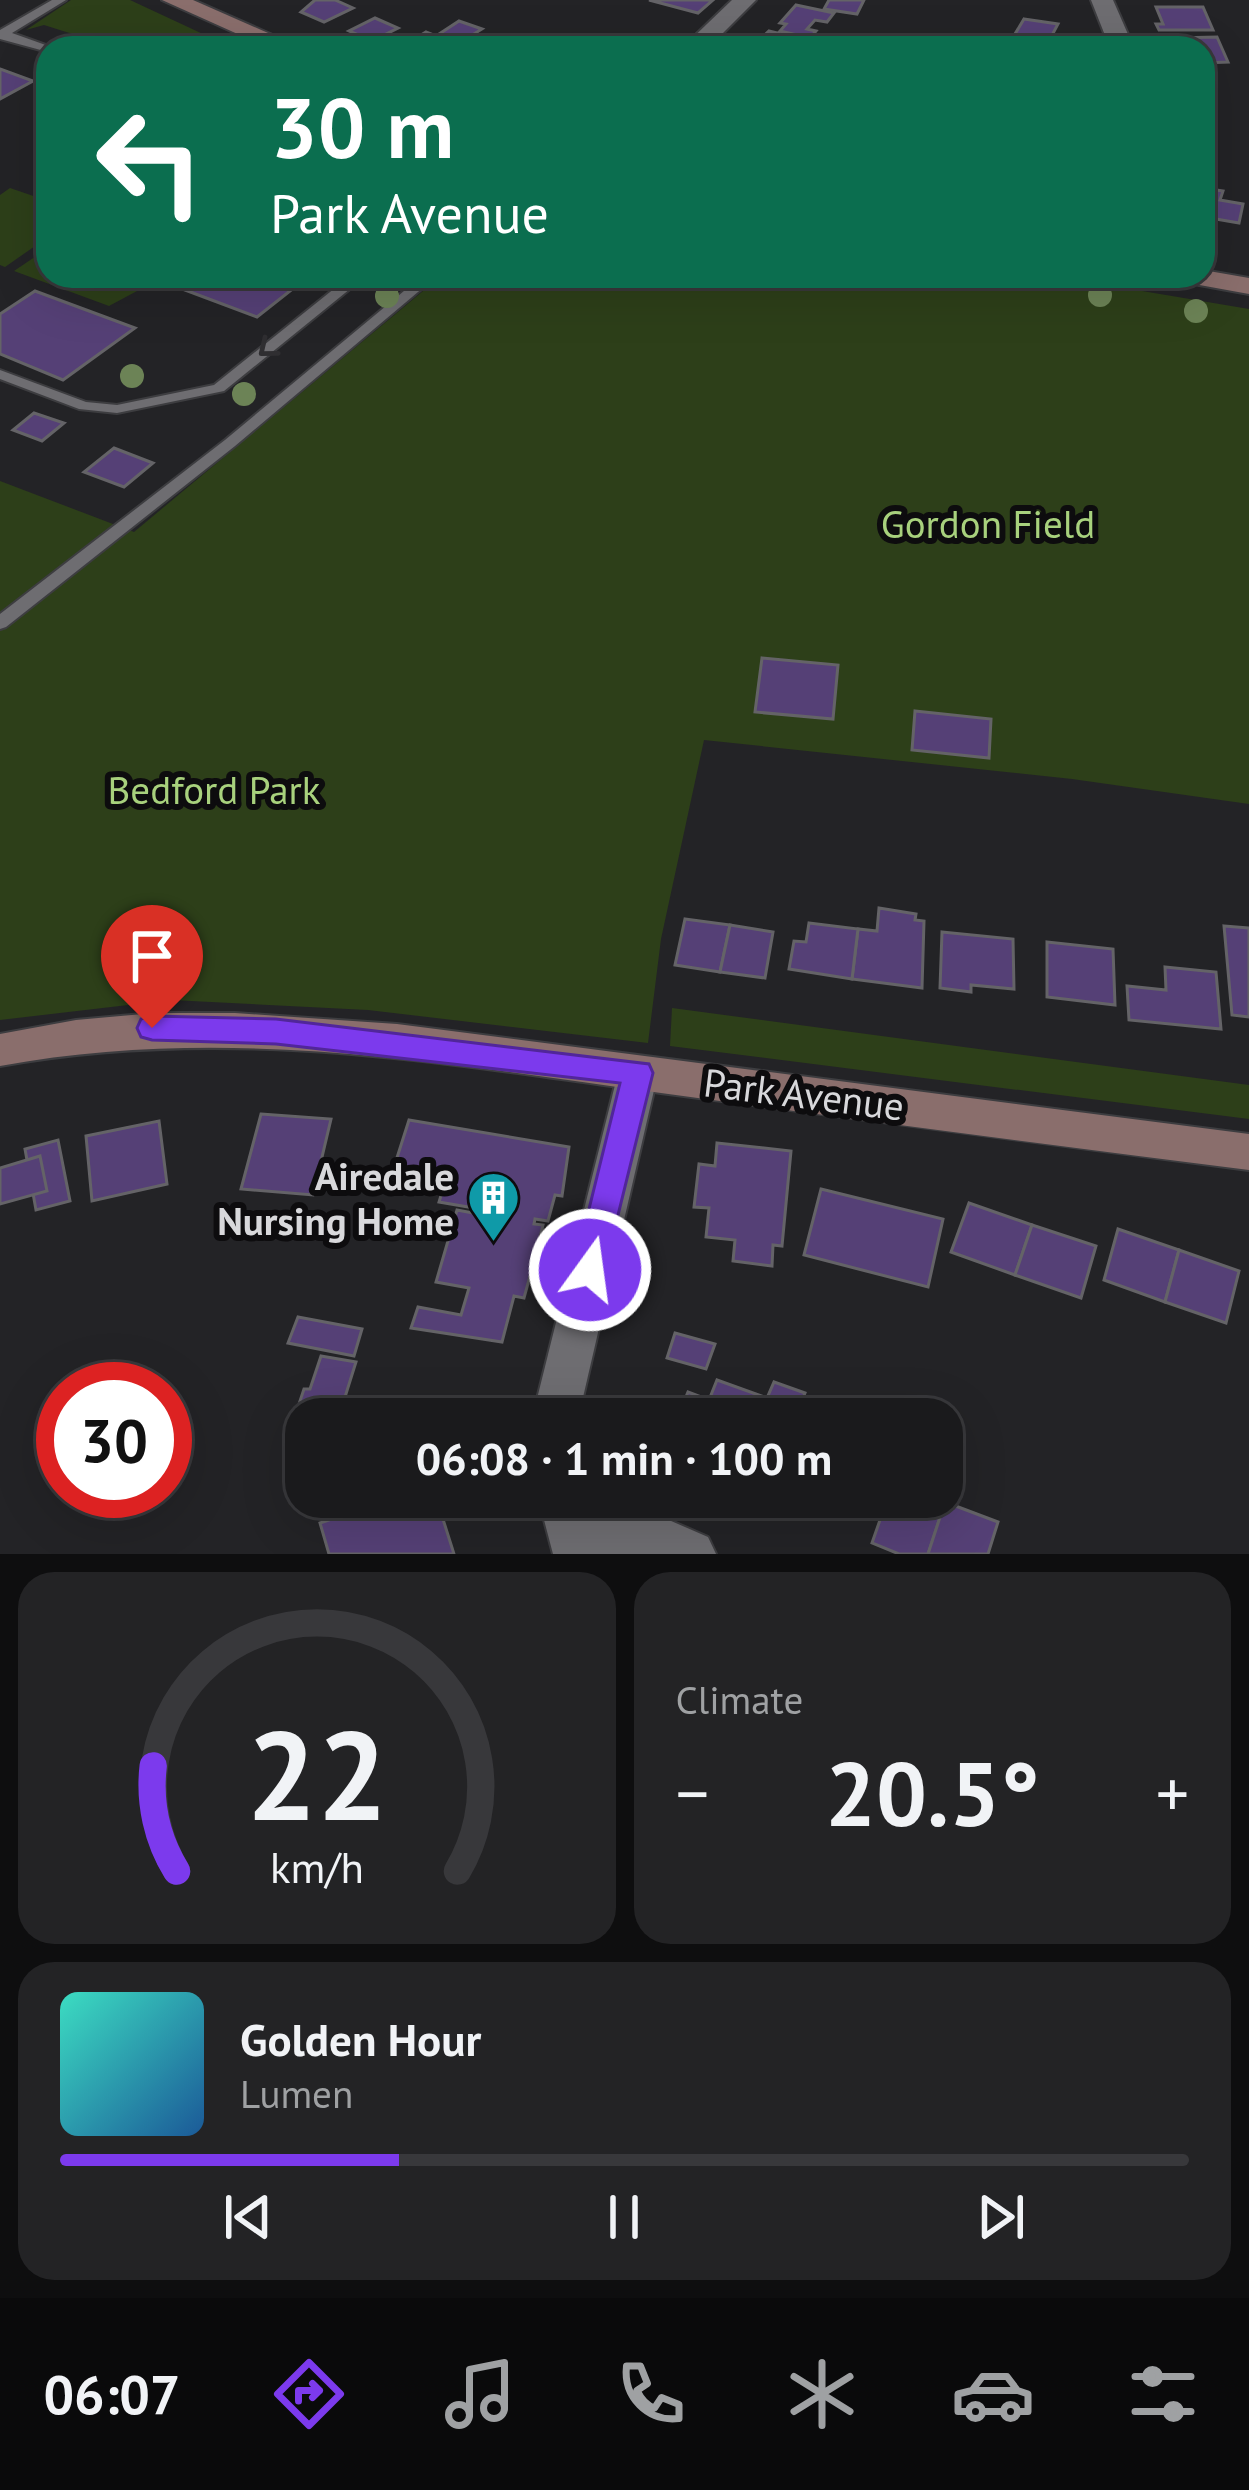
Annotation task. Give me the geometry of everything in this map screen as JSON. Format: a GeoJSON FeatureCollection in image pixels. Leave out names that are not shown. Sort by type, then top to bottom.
{"type":"FeatureCollection","features":[{"type":"Feature","properties":{"kind":"street"},"geometry":{"type":"LineString","coordinates":[[173,0],[261,36]]}},
{"type":"Feature","properties":{"kind":"street"},"geometry":{"type":"LineString","coordinates":[[707,36],[745,0]]}},
{"type":"Feature","properties":{"kind":"street"},"geometry":{"type":"LineString","coordinates":[[1102,0],[1117,36]]}},
{"type":"Feature","properties":{"kind":"street"},"geometry":{"type":"LineString","coordinates":[[1215,280],[1249,286]]}},
{"type":"Feature","properties":{"kind":"street","name":"Park Avenue"},"geometry":{"type":"LineString","coordinates":[[0,1050],[152,1028],[276,1031],[1249,1152]]}},
{"type":"Feature","properties":{"kind":"street"},"geometry":{"type":"LineString","coordinates":[[560,1398],[638,1073]]}},
{"type":"Feature","properties":{"kind":"street"},"geometry":{"type":"LineString","coordinates":[[571,1528],[655,1538],[691,1554]]}},
{"type":"Feature","properties":{"kind":"lane"},"geometry":{"type":"LineString","coordinates":[[1,34],[60,0]]}},
{"type":"Feature","properties":{"kind":"lane"},"geometry":{"type":"LineString","coordinates":[[1,34],[36,44]]}},
{"type":"Feature","properties":{"kind":"lane"},"geometry":{"type":"LineString","coordinates":[[0,374],[84,406],[117,409],[219,388],[343,288]]}},
{"type":"Feature","properties":{"kind":"lane"},"geometry":{"type":"LineString","coordinates":[[0,623],[230,443],[416,288]]}},
{"type":"Feature","properties":{"kind":"green space"},"geometry":{"type":"Polygon","coordinates":[[[71,0],[130,0],[207,36],[79,36],[44,25],[26,30],[71,0]]]}},
{"type":"Feature","properties":{"kind":"green space"},"geometry":{"type":"Polygon","coordinates":[[[10,188],[36,197],[36,245],[5,267],[0,265],[0,195],[10,188]]]}},
{"type":"Feature","properties":{"kind":"green space"},"geometry":{"type":"Polygon","coordinates":[[[36,256],[36,279],[14,271],[36,256]]]}},
{"type":"Feature","properties":{"kind":"green space"},"geometry":{"type":"Polygon","coordinates":[[[60,288],[143,288],[109,306],[60,288]]]}},
{"type":"Feature","properties":{"kind":"green space","name":"Gordon Field"},"geometry":{"type":"Polygon","coordinates":[[[427,288],[1124,288],[1249,309],[1249,804],[1072,779],[704,740],[661,939],[648,1043],[368,1010],[171,1000],[0,1020],[0,481],[134,532],[427,288]]]}},
{"type":"Feature","properties":{"kind":"green space"},"geometry":{"type":"Polygon","coordinates":[[[672,1008],[1249,1085],[1249,1119],[670,1046],[672,1008]]]}},
{"type":"Feature","properties":{"kind":"building"},"geometry":{"type":"Polygon","coordinates":[[[315,0],[335,0],[353,8],[324,22],[301,12],[315,0]]]}},
{"type":"Feature","properties":{"kind":"building"},"geometry":{"type":"Polygon","coordinates":[[[649,0],[713,0],[698,13],[649,0]]]}},
{"type":"Feature","properties":{"kind":"building"},"geometry":{"type":"Polygon","coordinates":[[[829,0],[864,0],[857,14],[824,9],[829,0]]]}},
{"type":"Feature","properties":{"kind":"building"},"geometry":{"type":"Polygon","coordinates":[[[796,5],[834,13],[827,22],[815,20],[807,29],[816,31],[812,36],[780,31],[786,24],[780,23],[796,5]]]}},
{"type":"Feature","properties":{"kind":"building"},"geometry":{"type":"Polygon","coordinates":[[[1156,7],[1203,7],[1213,30],[1159,30],[1156,24],[1163,24],[1156,7]]]}},
{"type":"Feature","properties":{"kind":"building"},"geometry":{"type":"Polygon","coordinates":[[[375,18],[398,28],[382,36],[349,31],[375,18]]]}},
{"type":"Feature","properties":{"kind":"building"},"geometry":{"type":"Polygon","coordinates":[[[1024,19],[1058,24],[1052,36],[1014,36],[1024,19]]]}},
{"type":"Feature","properties":{"kind":"building"},"geometry":{"type":"Polygon","coordinates":[[[459,21],[482,29],[471,36],[436,36],[459,21]]]}},
{"type":"Feature","properties":{"kind":"building"},"geometry":{"type":"Polygon","coordinates":[[[1217,37],[1228,62],[1215,63],[1217,37]]]}},
{"type":"Feature","properties":{"kind":"building"},"geometry":{"type":"Polygon","coordinates":[[[0,69],[33,81],[0,99],[0,69]]]}},
{"type":"Feature","properties":{"kind":"building"},"geometry":{"type":"Polygon","coordinates":[[[1215,190],[1223,191],[1220,200],[1243,204],[1239,223],[1215,219],[1215,190]]]}},
{"type":"Feature","properties":{"kind":"building"},"geometry":{"type":"Polygon","coordinates":[[[188,288],[294,288],[257,317],[188,288]]]}},
{"type":"Feature","properties":{"kind":"building"},"geometry":{"type":"Polygon","coordinates":[[[35,291],[135,328],[63,380],[0,354],[0,314],[35,291]]]}},
{"type":"Feature","properties":{"kind":"building"},"geometry":{"type":"Polygon","coordinates":[[[34,413],[64,423],[42,441],[13,430],[34,413]]]}},
{"type":"Feature","properties":{"kind":"building"},"geometry":{"type":"Polygon","coordinates":[[[114,448],[153,463],[124,487],[84,472],[114,448]]]}},
{"type":"Feature","properties":{"kind":"building"},"geometry":{"type":"Polygon","coordinates":[[[762,658],[838,665],[833,719],[755,712],[762,658]]]}},
{"type":"Feature","properties":{"kind":"building"},"geometry":{"type":"Polygon","coordinates":[[[915,711],[991,719],[989,758],[912,750],[915,711]]]}},
{"type":"Feature","properties":{"kind":"building"},"geometry":{"type":"Polygon","coordinates":[[[879,908],[916,914],[915,920],[924,921],[922,988],[852,979],[858,929],[877,931],[879,908]]]}},
{"type":"Feature","properties":{"kind":"building"},"geometry":{"type":"Polygon","coordinates":[[[685,919],[730,925],[720,972],[675,965],[685,919]]]}},
{"type":"Feature","properties":{"kind":"building"},"geometry":{"type":"Polygon","coordinates":[[[809,923],[858,929],[852,979],[789,969],[794,941],[806,942],[809,923]]]}},
{"type":"Feature","properties":{"kind":"building"},"geometry":{"type":"Polygon","coordinates":[[[730,925],[773,932],[765,978],[720,972],[730,925]]]}},
{"type":"Feature","properties":{"kind":"building"},"geometry":{"type":"Polygon","coordinates":[[[1224,926],[1249,928],[1249,1017],[1232,1015],[1224,926]]]}},
{"type":"Feature","properties":{"kind":"building"},"geometry":{"type":"Polygon","coordinates":[[[942,932],[1013,939],[1014,989],[940,988],[942,932]]]}},
{"type":"Feature","properties":{"kind":"building"},"geometry":{"type":"Polygon","coordinates":[[[1047,942],[1113,949],[1115,1005],[1047,997],[1047,942]]]}},
{"type":"Feature","properties":{"kind":"building"},"geometry":{"type":"Polygon","coordinates":[[[1165,967],[1216,972],[1221,1029],[1129,1020],[1127,986],[1166,990],[1165,967]]]}},
{"type":"Feature","properties":{"kind":"building"},"geometry":{"type":"Polygon","coordinates":[[[261,1114],[331,1119],[313,1195],[241,1189],[261,1114]]]}},
{"type":"Feature","properties":{"kind":"building","name":"Airedale Nursing Home"},"geometry":{"type":"Polygon","coordinates":[[[409,1120],[569,1147],[562,1196],[555,1195],[548,1221],[535,1219],[534,1224],[543,1225],[534,1261],[544,1263],[539,1278],[530,1276],[524,1298],[514,1296],[502,1342],[411,1328],[418,1307],[461,1315],[469,1288],[436,1282],[457,1210],[473,1213],[474,1208],[439,1202],[447,1176],[394,1167],[409,1120]]]}},
{"type":"Feature","properties":{"kind":"building"},"geometry":{"type":"Polygon","coordinates":[[[159,1121],[167,1184],[92,1201],[86,1136],[159,1121]]]}},
{"type":"Feature","properties":{"kind":"building"},"geometry":{"type":"Polygon","coordinates":[[[58,1140],[70,1201],[36,1210],[25,1149],[58,1140]]]}},
{"type":"Feature","properties":{"kind":"building"},"geometry":{"type":"Polygon","coordinates":[[[717,1143],[791,1151],[782,1246],[773,1245],[772,1266],[733,1261],[735,1240],[706,1237],[709,1208],[694,1207],[699,1164],[715,1166],[717,1143]]]}},
{"type":"Feature","properties":{"kind":"building"},"geometry":{"type":"Polygon","coordinates":[[[40,1156],[47,1191],[0,1204],[0,1168],[40,1156]]]}},
{"type":"Feature","properties":{"kind":"building"},"geometry":{"type":"Polygon","coordinates":[[[821,1189],[943,1219],[928,1287],[804,1255],[821,1189]]]}},
{"type":"Feature","properties":{"kind":"building"},"geometry":{"type":"Polygon","coordinates":[[[969,1203],[1032,1225],[1015,1275],[951,1252],[969,1203]]]}},
{"type":"Feature","properties":{"kind":"building"},"geometry":{"type":"Polygon","coordinates":[[[1032,1225],[1096,1246],[1081,1298],[1015,1275],[1032,1225]]]}},
{"type":"Feature","properties":{"kind":"building"},"geometry":{"type":"Polygon","coordinates":[[[1118,1229],[1179,1250],[1165,1302],[1104,1280],[1118,1229]]]}},
{"type":"Feature","properties":{"kind":"building"},"geometry":{"type":"Polygon","coordinates":[[[1179,1250],[1239,1271],[1226,1323],[1165,1302],[1179,1250]]]}},
{"type":"Feature","properties":{"kind":"building"},"geometry":{"type":"Polygon","coordinates":[[[298,1317],[362,1329],[354,1356],[288,1343],[298,1317]]]}},
{"type":"Feature","properties":{"kind":"building"},"geometry":{"type":"Polygon","coordinates":[[[675,1333],[715,1344],[706,1369],[667,1358],[675,1333]]]}},
{"type":"Feature","properties":{"kind":"building"},"geometry":{"type":"Polygon","coordinates":[[[321,1356],[356,1362],[345,1397],[350,1398],[301,1398],[304,1389],[310,1389],[321,1356]]]}},
{"type":"Feature","properties":{"kind":"building"},"geometry":{"type":"Polygon","coordinates":[[[717,1380],[767,1398],[710,1398],[717,1380]]]}},
{"type":"Feature","properties":{"kind":"building"},"geometry":{"type":"Polygon","coordinates":[[[774,1382],[805,1393],[803,1398],[767,1398],[774,1382]]]}},
{"type":"Feature","properties":{"kind":"building"},"geometry":{"type":"Polygon","coordinates":[[[963,1509],[998,1522],[988,1554],[928,1554],[940,1518],[963,1518],[963,1509]]]}},
{"type":"Feature","properties":{"kind":"building"},"geometry":{"type":"Polygon","coordinates":[[[335,1518],[443,1518],[454,1554],[329,1554],[320,1523],[335,1518]]]}},
{"type":"Feature","properties":{"kind":"building"},"geometry":{"type":"Polygon","coordinates":[[[881,1518],[940,1518],[928,1554],[899,1554],[872,1543],[881,1518]]]}},
{"type":"Feature","properties":{"kind":"place","name":"Airedale Nursing Home"},"geometry":{"type":"Point","coordinates":[493,1243]}},
{"type":"Feature","properties":{"kind":"route"},"geometry":{"type":"LineString","coordinates":[[152,1028],[276,1031],[638,1073],[590,1270]]}},
{"type":"Feature","properties":{"kind":"park label","name":"Bedford Park"},"geometry":{"type":"Point","coordinates":[214,789]}}]}
